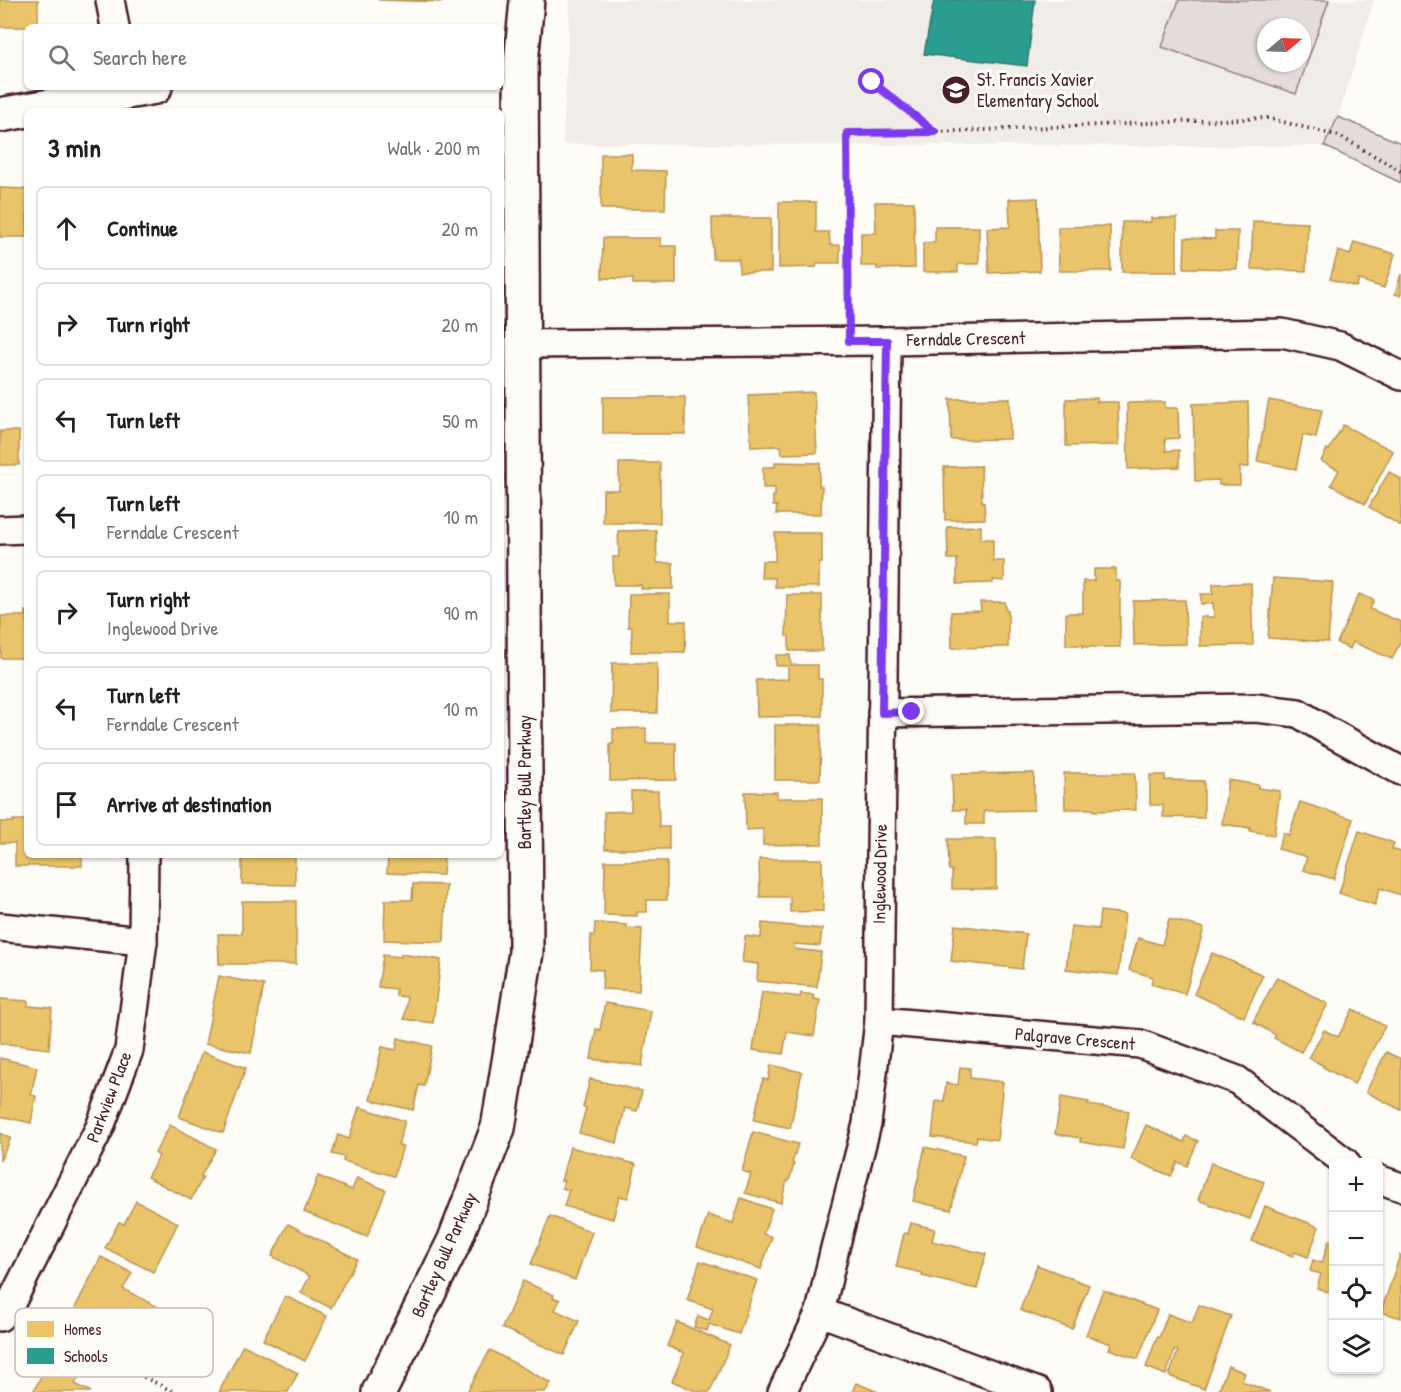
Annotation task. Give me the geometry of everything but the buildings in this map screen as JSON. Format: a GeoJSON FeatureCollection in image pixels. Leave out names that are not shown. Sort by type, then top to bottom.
{"type":"FeatureCollection","features":[{"type":"Feature","properties":{"kind":"street"},"geometry":{"type":"LineString","coordinates":[[110,0],[114,24]]}},
{"type":"Feature","properties":{"kind":"street","name":"Bartley Bull Parkway"},"geometry":{"type":"LineString","coordinates":[[379,1392],[454,1242],[498,1128],[526,951],[522,344],[511,63],[527,0]]}},
{"type":"Feature","properties":{"kind":"street"},"geometry":{"type":"LineString","coordinates":[[37,108],[131,90]]}},
{"type":"Feature","properties":{"kind":"street"},"geometry":{"type":"LineString","coordinates":[[0,115],[24,110]]}},
{"type":"Feature","properties":{"kind":"street","name":"Ferndale Crescent"},"geometry":{"type":"LineString","coordinates":[[522,344],[887,341],[1282,333],[1340,346],[1401,376]]}},
{"type":"Feature","properties":{"kind":"street","name":"Inglewood Drive"},"geometry":{"type":"LineString","coordinates":[[782,1392],[820,1312],[867,1124],[879,1021],[887,341]]}},
{"type":"Feature","properties":{"kind":"street"},"geometry":{"type":"LineString","coordinates":[[0,530],[24,529]]}},
{"type":"Feature","properties":{"kind":"street"},"geometry":{"type":"LineString","coordinates":[[882,713],[1256,708],[1298,712],[1401,771]]}},
{"type":"Feature","properties":{"kind":"street","name":"Parkview Place"},"geometry":{"type":"LineString","coordinates":[[3,1313],[12,1301],[100,1127],[129,1050],[143,941],[144,858]]}},
{"type":"Feature","properties":{"kind":"street"},"geometry":{"type":"LineString","coordinates":[[0,927],[143,941]]}},
{"type":"Feature","properties":{"kind":"street","name":"Palgrave Crescent"},"geometry":{"type":"LineString","coordinates":[[879,1021],[1140,1044],[1237,1080],[1340,1158]]}},
{"type":"Feature","properties":{"kind":"street"},"geometry":{"type":"LineString","coordinates":[[1383,1181],[1401,1187]]}},
{"type":"Feature","properties":{"kind":"street"},"geometry":{"type":"LineString","coordinates":[[820,1312],[1038,1392]]}},
{"type":"Feature","properties":{"kind":"path"},"geometry":{"type":"LineString","coordinates":[[872,82],[935,132]]}},
{"type":"Feature","properties":{"kind":"path"},"geometry":{"type":"LineString","coordinates":[[849,341],[847,133],[935,132],[1267,118],[1339,136],[1401,171]]}},
{"type":"Feature","properties":{"kind":"path"},"geometry":{"type":"LineString","coordinates":[[142,1377],[174,1392]]}},
{"type":"Feature","properties":{"kind":"shaded area","name":"St. Francis Xavier Elementary School"},"geometry":{"type":"Polygon","coordinates":[[[570,0],[1374,0],[1338,117],[1324,146],[563,144],[570,0]]]}},
{"type":"Feature","properties":{"kind":"shaded area"},"geometry":{"type":"Polygon","coordinates":[[[1179,0],[1329,0],[1311,51],[1311,18],[1257,18],[1257,72],[1304,72],[1296,94],[1162,47],[1179,0]]]}},
{"type":"Feature","properties":{"kind":"shaded area"},"geometry":{"type":"Polygon","coordinates":[[[1338,117],[1401,143],[1401,183],[1324,146],[1338,117]]]}},
{"type":"Feature","properties":{"kind":"place","name":"St. Francis Xavier Elementary School"},"geometry":{"type":"Point","coordinates":[956,90]}},
{"type":"Feature","properties":{"kind":"route"},"geometry":{"type":"LineString","coordinates":[[872,82],[935,132],[847,133],[849,341],[887,341],[882,713],[912,712]]}}]}
